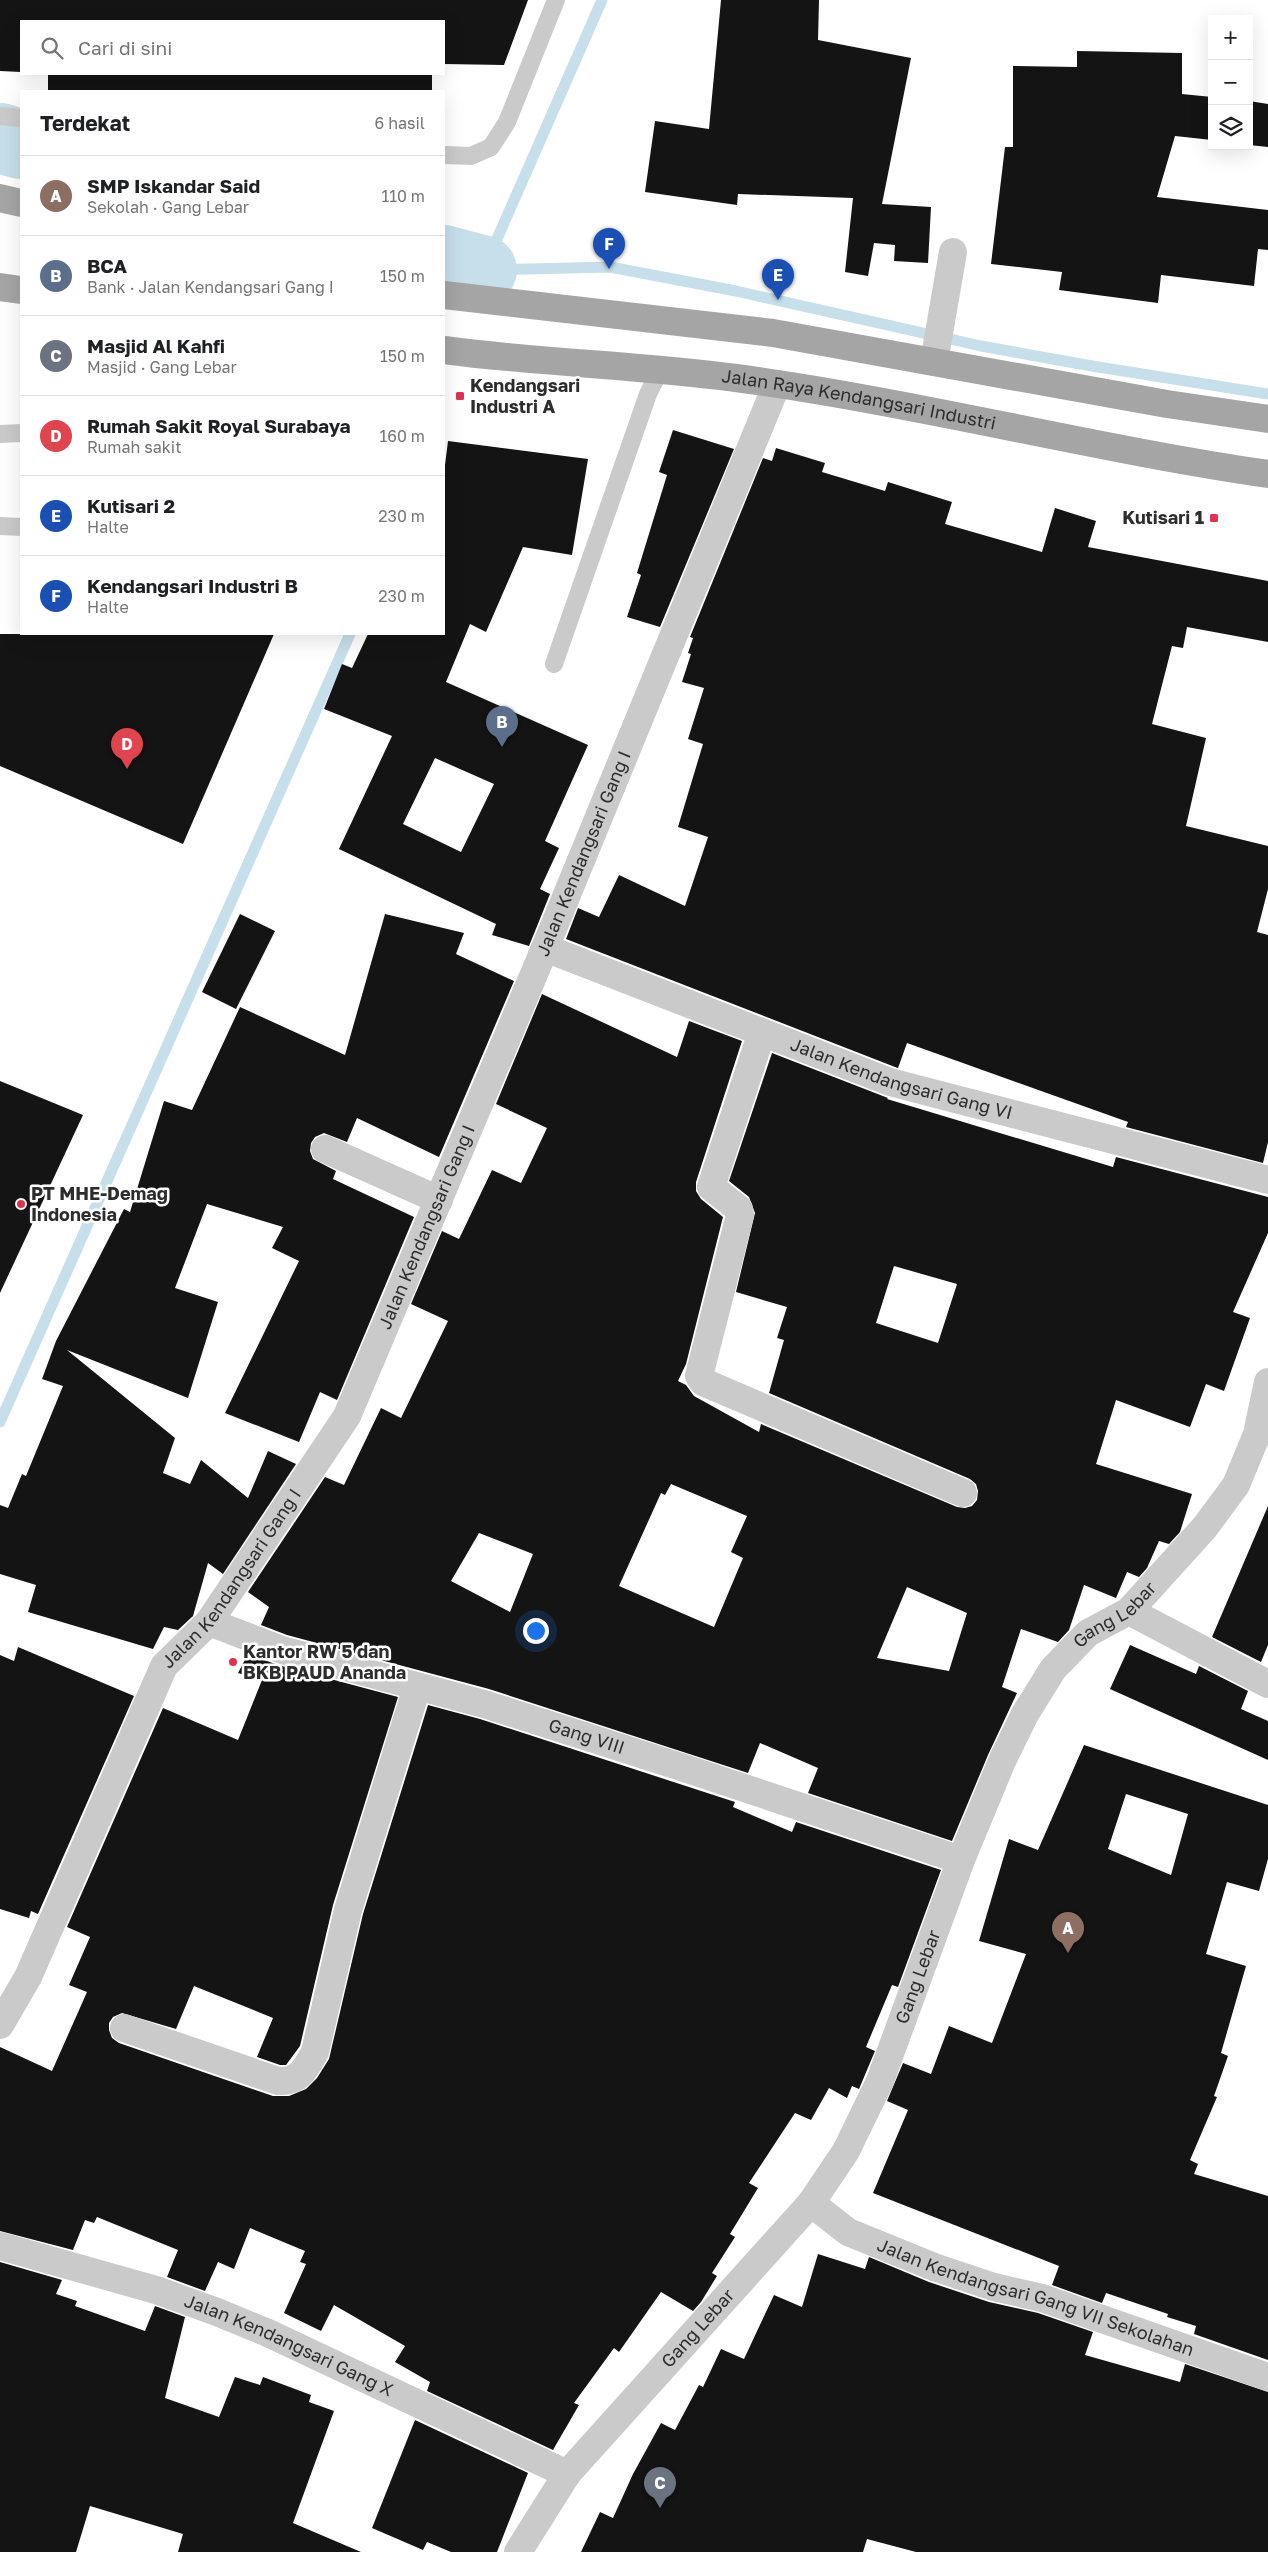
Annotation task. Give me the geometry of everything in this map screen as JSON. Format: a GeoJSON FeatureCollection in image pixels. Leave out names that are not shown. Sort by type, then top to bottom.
{"type":"FeatureCollection","features":[{"type":"Feature","properties":{"kind":"main road"},"geometry":{"type":"LineString","coordinates":[[0,198],[20,203]]}},
{"type":"Feature","properties":{"kind":"main road"},"geometry":{"type":"LineString","coordinates":[[0,287],[20,290]]}},
{"type":"Feature","properties":{"kind":"main road"},"geometry":{"type":"LineString","coordinates":[[445,295],[773,333],[937,344],[1167,404],[1268,419]]}},
{"type":"Feature","properties":{"kind":"main road","name":"Jalan Raya Kendangsari Industri"},"geometry":{"type":"LineString","coordinates":[[445,350],[490,356],[660,370],[777,384],[1268,474]]}},
{"type":"Feature","properties":{"kind":"street"},"geometry":{"type":"LineString","coordinates":[[937,344],[953,252]]}},
{"type":"Feature","properties":{"kind":"street","name":"Jalan Kendangsari Gang I"},"geometry":{"type":"LineString","coordinates":[[0,2025],[28,1977],[164,1666],[209,1622],[347,1416],[545,948],[777,384]]}},
{"type":"Feature","properties":{"kind":"street","name":"Jalan Kendangsari Gang VI"},"geometry":{"type":"LineString","coordinates":[[545,948],[890,1082],[1268,1180]]}},
{"type":"Feature","properties":{"kind":"street"},"geometry":{"type":"LineString","coordinates":[[762,1032],[711,1188],[739,1209],[740,1215],[699,1376],[703,1382],[963,1493]]}},
{"type":"Feature","properties":{"kind":"street"},"geometry":{"type":"LineString","coordinates":[[325,1149],[439,1200]]}},
{"type":"Feature","properties":{"kind":"street","name":"Gang Lebar"},"geometry":{"type":"LineString","coordinates":[[518,2552],[566,2474],[810,2204],[846,2151],[880,2081],[961,1860],[1002,1760],[1025,1714],[1053,1670],[1088,1632],[1129,1611],[1205,1527],[1236,1486],[1257,1434],[1268,1382]]}},
{"type":"Feature","properties":{"kind":"street"},"geometry":{"type":"LineString","coordinates":[[1129,1611],[1268,1684]]}},
{"type":"Feature","properties":{"kind":"street","name":"Gang VIII"},"geometry":{"type":"LineString","coordinates":[[209,1622],[282,1650],[484,1704],[961,1860]]}},
{"type":"Feature","properties":{"kind":"street"},"geometry":{"type":"LineString","coordinates":[[124,2028],[278,2082],[296,2079],[305,2070],[315,2052],[348,1910],[417,1687]]}},
{"type":"Feature","properties":{"kind":"street","name":"Jalan Kendangsari Gang VII Sekolahan"},"geometry":{"type":"LineString","coordinates":[[810,2204],[848,2232],[934,2266],[994,2287],[1042,2298],[1268,2377]]}},
{"type":"Feature","properties":{"kind":"street","name":"Jalan Kendangsari Gang X"},"geometry":{"type":"LineString","coordinates":[[0,2246],[156,2290],[217,2312],[268,2333],[566,2474]]}},
{"type":"Feature","properties":{"kind":"lane"},"geometry":{"type":"LineString","coordinates":[[445,155],[471,156],[491,147],[507,122],[556,0]]}},
{"type":"Feature","properties":{"kind":"lane"},"geometry":{"type":"LineString","coordinates":[[0,116],[20,118]]}},
{"type":"Feature","properties":{"kind":"lane"},"geometry":{"type":"LineString","coordinates":[[554,664],[648,394],[660,370]]}},
{"type":"Feature","properties":{"kind":"lane"},"geometry":{"type":"LineString","coordinates":[[0,434],[20,433]]}},
{"type":"Feature","properties":{"kind":"lane"},"geometry":{"type":"LineString","coordinates":[[0,526],[20,527]]}},
{"type":"Feature","properties":{"kind":"building"},"geometry":{"type":"Polygon","coordinates":[[[0,0],[528,0],[504,65],[445,64],[445,20],[20,20],[20,72],[0,71],[0,0]]]}},
{"type":"Feature","properties":{"kind":"building"},"geometry":{"type":"Polygon","coordinates":[[[721,0],[819,0],[818,40],[911,58],[882,204],[931,207],[928,263],[894,261],[895,245],[874,243],[868,276],[845,272],[853,198],[738,194],[737,205],[645,192],[655,121],[709,129],[721,0]]]}},
{"type":"Feature","properties":{"kind":"building"},"geometry":{"type":"Polygon","coordinates":[[[1077,51],[1182,53],[1182,94],[1208,97],[1208,140],[1175,136],[1157,197],[1268,210],[1268,250],[1258,249],[1254,286],[1161,275],[1158,303],[1059,290],[1062,272],[991,264],[1005,147],[1013,147],[1013,66],[1077,67],[1077,51]]]}},
{"type":"Feature","properties":{"kind":"building"},"geometry":{"type":"Polygon","coordinates":[[[48,75],[432,75],[432,90],[48,90],[48,75]]]}},
{"type":"Feature","properties":{"kind":"building"},"geometry":{"type":"Polygon","coordinates":[[[1253,102],[1268,104],[1268,147],[1253,145],[1253,102]]]}},
{"type":"Feature","properties":{"kind":"building"},"geometry":{"type":"Polygon","coordinates":[[[673,430],[734,449],[660,627],[627,617],[641,575],[637,573],[667,475],[659,472],[673,430]]]}},
{"type":"Feature","properties":{"kind":"building"},"geometry":{"type":"Polygon","coordinates":[[[448,441],[588,459],[572,555],[523,547],[486,632],[470,624],[446,682],[588,745],[545,841],[559,848],[540,889],[550,894],[529,946],[492,935],[496,924],[339,849],[392,736],[324,709],[342,664],[352,668],[368,635],[445,635],[445,465],[448,441]],[[435,758],[403,824],[461,852],[494,784],[435,758]]]}},
{"type":"Feature","properties":{"kind":"building"},"geometry":{"type":"Polygon","coordinates":[[[776,448],[825,463],[822,472],[885,491],[888,482],[952,502],[945,524],[1042,552],[1055,508],[1096,521],[1088,547],[1268,581],[1268,642],[1187,627],[1183,648],[1172,646],[1152,724],[1206,738],[1186,826],[1268,846],[1268,889],[1257,932],[1268,935],[1268,1142],[1263,1163],[1126,1127],[1128,1122],[907,1043],[898,1068],[566,939],[578,908],[599,917],[619,875],[685,906],[708,837],[678,827],[703,744],[688,739],[704,688],[682,682],[691,654],[688,653],[693,638],[690,637],[763,458],[772,461],[776,448]]]}},
{"type":"Feature","properties":{"kind":"building"},"geometry":{"type":"Polygon","coordinates":[[[0,634],[274,635],[183,844],[0,766],[0,634]]]}},
{"type":"Feature","properties":{"kind":"building"},"geometry":{"type":"Polygon","coordinates":[[[240,914],[275,931],[236,1009],[202,992],[240,914]]]}},
{"type":"Feature","properties":{"kind":"building"},"geometry":{"type":"Polygon","coordinates":[[[385,914],[464,933],[456,954],[514,981],[439,1157],[357,1118],[347,1142],[324,1133],[315,1137],[311,1143],[310,1151],[313,1159],[336,1171],[333,1179],[414,1217],[337,1400],[320,1392],[299,1442],[225,1413],[299,1261],[272,1248],[283,1227],[207,1204],[175,1288],[218,1302],[188,1398],[67,1350],[175,1438],[163,1473],[190,1484],[201,1460],[248,1498],[268,1451],[296,1464],[223,1574],[208,1563],[193,1616],[178,1630],[164,1627],[153,1649],[28,1612],[36,1585],[0,1574],[0,1505],[8,1508],[22,1474],[26,1476],[63,1386],[42,1379],[56,1341],[124,1209],[130,1212],[164,1101],[192,1110],[240,1007],[345,1055],[385,914]]]}},
{"type":"Feature","properties":{"kind":"building"},"geometry":{"type":"Polygon","coordinates":[[[542,994],[677,1057],[689,1021],[742,1041],[696,1182],[696,1191],[701,1199],[723,1217],[686,1364],[678,1381],[686,1385],[694,1396],[759,1432],[761,1424],[957,1507],[965,1508],[972,1506],[977,1500],[978,1491],[976,1484],[970,1479],[769,1393],[784,1340],[777,1338],[787,1307],[736,1292],[755,1213],[749,1197],[729,1181],[772,1053],[887,1099],[1113,1167],[1116,1157],[1268,1197],[1268,1233],[1233,1312],[1250,1318],[1224,1391],[1206,1384],[1190,1427],[1116,1400],[1096,1464],[1192,1494],[1180,1532],[1169,1544],[1159,1541],[1147,1568],[1139,1577],[1127,1572],[1116,1598],[1084,1585],[1069,1630],[1058,1642],[1021,1629],[1002,1687],[1017,1693],[988,1755],[952,1841],[808,1793],[818,1768],[760,1743],[748,1773],[489,1689],[287,1635],[261,1625],[269,1607],[248,1592],[325,1477],[344,1485],[381,1408],[401,1418],[448,1321],[411,1304],[442,1231],[459,1239],[492,1170],[521,1183],[547,1128],[496,1104],[542,994]],[[894,1266],[876,1323],[938,1343],[957,1284],[894,1266]],[[671,1484],[665,1495],[661,1493],[619,1586],[714,1627],[743,1558],[731,1552],[747,1516],[671,1484]],[[479,1533],[451,1581],[510,1612],[533,1554],[479,1533]],[[907,1587],[877,1658],[949,1671],[967,1613],[907,1587]]]}},
{"type":"Feature","properties":{"kind":"building","name":"PT MHE-Demag Indonesia"},"geometry":{"type":"Polygon","coordinates":[[[0,1081],[83,1115],[0,1293],[0,1081]]]}},
{"type":"Feature","properties":{"kind":"building"},"geometry":{"type":"Polygon","coordinates":[[[1268,1506],[1268,1645],[1261,1662],[1212,1637],[1268,1506]]]}},
{"type":"Feature","properties":{"kind":"building"},"geometry":{"type":"Polygon","coordinates":[[[1130,1645],[1196,1674],[1199,1666],[1248,1691],[1241,1709],[1268,1721],[1268,1760],[1110,1689],[1130,1645]]]}},
{"type":"Feature","properties":{"kind":"building"},"geometry":{"type":"Polygon","coordinates":[[[18,1647],[134,1696],[38,1914],[31,1911],[29,1918],[0,1909],[0,1655],[14,1661],[18,1647]]]}},
{"type":"Feature","properties":{"kind":"building"},"geometry":{"type":"Polygon","coordinates":[[[248,1654],[278,1665],[398,1697],[333,1905],[300,2046],[286,2065],[280,2065],[257,2057],[273,2018],[194,1986],[176,2029],[122,2013],[113,2017],[109,2023],[109,2030],[112,2038],[119,2043],[273,2096],[289,2096],[306,2089],[317,2078],[329,2059],[363,1914],[428,1705],[480,1719],[735,1802],[733,1807],[792,1832],[796,1822],[941,1870],[898,1987],[892,1985],[866,2047],[875,2051],[859,2089],[852,2086],[847,2098],[829,2088],[811,2120],[795,2113],[749,2183],[758,2188],[730,2234],[735,2237],[712,2273],[717,2276],[701,2302],[693,2311],[661,2292],[619,2352],[614,2348],[574,2403],[579,2405],[553,2450],[427,2391],[430,2382],[395,2362],[405,2346],[334,2305],[321,2331],[284,2313],[306,2264],[300,2262],[305,2251],[250,2228],[234,2269],[218,2262],[205,2291],[167,2277],[178,2250],[97,2217],[94,2223],[85,2220],[73,2250],[0,2231],[0,2047],[52,2071],[87,1992],[69,1985],[90,1937],[67,1927],[163,1708],[238,1740],[262,1680],[238,1673],[248,1654]]]}},
{"type":"Feature","properties":{"kind":"building"},"geometry":{"type":"Polygon","coordinates":[[[1084,1745],[1268,1805],[1268,1859],[1259,1891],[1227,1882],[1206,1954],[1246,1966],[1221,2053],[1228,2056],[1214,2096],[1217,2097],[1190,2160],[1198,2164],[1194,2174],[1268,2196],[1268,2360],[1194,2334],[1196,2326],[1167,2317],[1168,2314],[1106,2293],[1102,2303],[1052,2285],[1059,2266],[873,2193],[908,2110],[887,2101],[903,2063],[931,2074],[949,2026],[992,2043],[1026,1954],[979,1941],[1009,1839],[1038,1850],[1084,1745]],[[1126,1794],[1108,1849],[1171,1875],[1188,1814],[1126,1794]]]}},
{"type":"Feature","properties":{"kind":"building"},"geometry":{"type":"Polygon","coordinates":[[[818,2254],[865,2269],[869,2257],[929,2282],[989,2302],[1038,2313],[1093,2332],[1085,2355],[1180,2382],[1185,2364],[1268,2392],[1268,2552],[916,2552],[867,2539],[863,2552],[581,2552],[600,2512],[613,2518],[633,2474],[661,2423],[675,2430],[699,2385],[703,2387],[721,2349],[744,2359],[774,2295],[802,2307],[818,2254]]]}},
{"type":"Feature","properties":{"kind":"building"},"geometry":{"type":"Polygon","coordinates":[[[0,2262],[62,2280],[56,2294],[77,2301],[75,2306],[145,2331],[155,2306],[185,2317],[165,2398],[219,2417],[235,2377],[260,2385],[263,2377],[311,2395],[309,2402],[334,2411],[293,2523],[361,2552],[178,2552],[183,2534],[90,2506],[76,2552],[0,2552],[0,2262]]]}},
{"type":"Feature","properties":{"kind":"building"},"geometry":{"type":"Polygon","coordinates":[[[415,2420],[528,2473],[497,2552],[451,2552],[427,2542],[423,2550],[372,2528],[415,2420]]]}},
{"type":"Feature","properties":{"kind":"waterway"},"geometry":{"type":"LineString","coordinates":[[475,289],[602,0]]}},
{"type":"Feature","properties":{"kind":"waterway"},"geometry":{"type":"LineString","coordinates":[[0,138],[20,144]]}},
{"type":"Feature","properties":{"kind":"waterway"},"geometry":{"type":"LineString","coordinates":[[445,260],[482,270]]}},
{"type":"Feature","properties":{"kind":"waterway"},"geometry":{"type":"LineString","coordinates":[[482,270],[610,267],[736,291],[981,346],[1268,394]]}},
{"type":"Feature","properties":{"kind":"waterway"},"geometry":{"type":"LineString","coordinates":[[0,1422],[350,635]]}},
{"type":"Feature","properties":{"kind":"place","name":"Kendangsari Industri B"},"geometry":{"type":"Point","coordinates":[609,269]}},
{"type":"Feature","properties":{"kind":"place","name":"Kutisari 2"},"geometry":{"type":"Point","coordinates":[778,300]}},
{"type":"Feature","properties":{"kind":"place","name":"Kendangsari Industri A"},"geometry":{"type":"Point","coordinates":[460,396]}},
{"type":"Feature","properties":{"kind":"place","name":"Kutisari 1"},"geometry":{"type":"Point","coordinates":[1214,518]}},
{"type":"Feature","properties":{"kind":"place","name":"BCA"},"geometry":{"type":"Point","coordinates":[502,747]}},
{"type":"Feature","properties":{"kind":"place","name":"Rumah Sakit Royal Surabaya"},"geometry":{"type":"Point","coordinates":[127,769]}},
{"type":"Feature","properties":{"kind":"place","name":"PT MHE-Demag Indonesia"},"geometry":{"type":"Point","coordinates":[21,1204]}},
{"type":"Feature","properties":{"kind":"place","name":"Kantor RW 5 dan BKB PAUD Ananda"},"geometry":{"type":"Point","coordinates":[233,1662]}},
{"type":"Feature","properties":{"kind":"place","name":"SMP Iskandar Said"},"geometry":{"type":"Point","coordinates":[1068,1953]}},
{"type":"Feature","properties":{"kind":"place","name":"Masjid Al Kahfi"},"geometry":{"type":"Point","coordinates":[660,2508]}}]}
